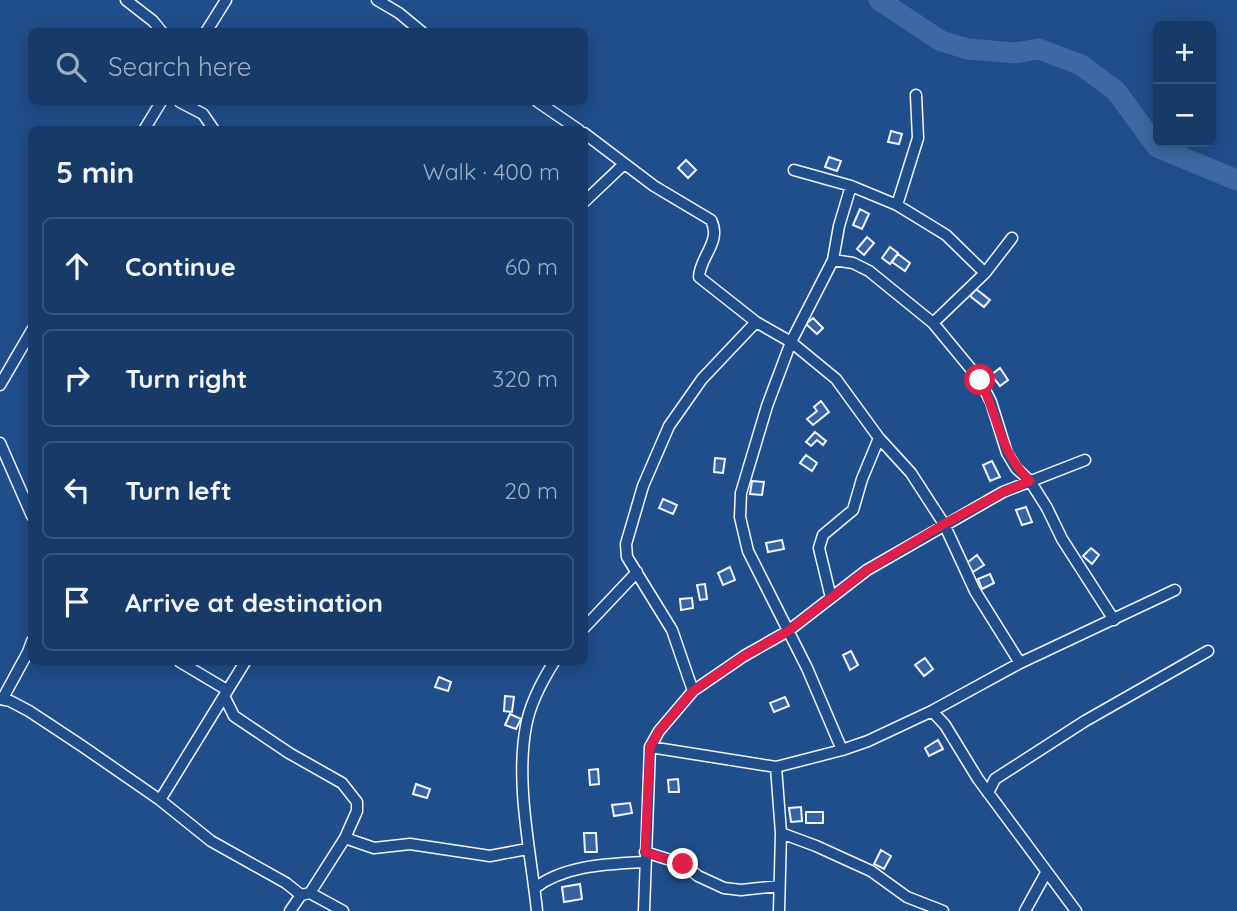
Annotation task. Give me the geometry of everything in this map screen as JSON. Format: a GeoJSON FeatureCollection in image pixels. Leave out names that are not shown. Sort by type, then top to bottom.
{"type":"FeatureCollection","features":[{"type":"Feature","properties":{"kind":"street"},"geometry":{"type":"LineString","coordinates":[[126,0],[158,28]]}},
{"type":"Feature","properties":{"kind":"street"},"geometry":{"type":"LineString","coordinates":[[208,28],[226,0]]}},
{"type":"Feature","properties":{"kind":"street"},"geometry":{"type":"LineString","coordinates":[[377,0],[417,28]]}},
{"type":"Feature","properties":{"kind":"street"},"geometry":{"type":"LineString","coordinates":[[897,205],[918,138],[916,95]]}},
{"type":"Feature","properties":{"kind":"street"},"geometry":{"type":"LineString","coordinates":[[147,126],[160,105]]}},
{"type":"Feature","properties":{"kind":"street"},"geometry":{"type":"LineString","coordinates":[[186,105],[203,114],[211,126]]}},
{"type":"Feature","properties":{"kind":"street"},"geometry":{"type":"LineString","coordinates":[[542,105],[573,126]]}},
{"type":"Feature","properties":{"kind":"street"},"geometry":{"type":"LineString","coordinates":[[588,137],[654,186],[711,220],[715,227],[715,238],[700,268],[699,277],[757,323],[791,342],[836,379],[879,438],[911,472],[944,524],[975,591],[1020,663]]}},
{"type":"Feature","properties":{"kind":"street"},"geometry":{"type":"LineString","coordinates":[[588,198],[624,164]]}},
{"type":"Feature","properties":{"kind":"street"},"geometry":{"type":"LineString","coordinates":[[794,170],[851,186],[897,205],[946,235],[985,273]]}},
{"type":"Feature","properties":{"kind":"street"},"geometry":{"type":"LineString","coordinates":[[842,750],[827,712],[747,551],[740,517],[741,493],[767,406],[791,342],[833,260],[839,226],[851,186]]}},
{"type":"Feature","properties":{"kind":"street"},"geometry":{"type":"LineString","coordinates":[[933,323],[985,273],[1012,239]]}},
{"type":"Feature","properties":{"kind":"street"},"geometry":{"type":"LineString","coordinates":[[833,260],[853,263],[869,271],[933,323],[980,380],[991,402],[1007,453],[1016,468],[1030,481],[1062,539],[1114,620]]}},
{"type":"Feature","properties":{"kind":"street"},"geometry":{"type":"LineString","coordinates":[[693,691],[672,630],[627,557],[626,544],[643,486],[669,426],[702,379],[757,323]]}},
{"type":"Feature","properties":{"kind":"street"},"geometry":{"type":"LineString","coordinates":[[0,385],[28,337]]}},
{"type":"Feature","properties":{"kind":"street"},"geometry":{"type":"LineString","coordinates":[[831,598],[819,548],[820,541],[823,535],[853,510],[879,438]]}},
{"type":"Feature","properties":{"kind":"street"},"geometry":{"type":"LineString","coordinates":[[0,443],[28,507]]}},
{"type":"Feature","properties":{"kind":"street"},"geometry":{"type":"LineString","coordinates":[[644,911],[650,747],[659,731],[693,691],[744,656],[788,631],[867,570],[944,524],[1003,492],[1085,460]]}},
{"type":"Feature","properties":{"kind":"street"},"geometry":{"type":"LineString","coordinates":[[588,624],[637,572]]}},
{"type":"Feature","properties":{"kind":"street"},"geometry":{"type":"LineString","coordinates":[[650,747],[776,767],[842,750],[933,711],[1020,663],[1175,590]]}},
{"type":"Feature","properties":{"kind":"street"},"geometry":{"type":"LineString","coordinates":[[988,793],[995,779],[1085,720],[1209,651]]}},
{"type":"Feature","properties":{"kind":"street"},"geometry":{"type":"LineString","coordinates":[[28,652],[1,699],[40,718],[160,800],[211,841],[305,894],[343,911]]}},
{"type":"Feature","properties":{"kind":"street"},"geometry":{"type":"LineString","coordinates":[[184,665],[225,693],[234,716],[241,722],[342,783],[357,802],[357,811],[345,838],[290,911]]}},
{"type":"Feature","properties":{"kind":"street"},"geometry":{"type":"LineString","coordinates":[[160,800],[243,665]]}},
{"type":"Feature","properties":{"kind":"street"},"geometry":{"type":"LineString","coordinates":[[537,911],[527,849],[523,763],[526,727],[543,678],[552,665]]}},
{"type":"Feature","properties":{"kind":"street"},"geometry":{"type":"LineString","coordinates":[[933,711],[945,725],[988,793],[1076,911]]}},
{"type":"Feature","properties":{"kind":"street"},"geometry":{"type":"LineString","coordinates":[[776,767],[781,833],[779,911]]}},
{"type":"Feature","properties":{"kind":"street"},"geometry":{"type":"LineString","coordinates":[[978,779],[995,779]]}},
{"type":"Feature","properties":{"kind":"street"},"geometry":{"type":"LineString","coordinates":[[781,833],[871,872],[906,897],[941,911]]}},
{"type":"Feature","properties":{"kind":"street"},"geometry":{"type":"LineString","coordinates":[[345,838],[374,848],[410,844],[490,856],[527,849]]}},
{"type":"Feature","properties":{"kind":"street"},"geometry":{"type":"LineString","coordinates":[[535,888],[546,879],[645,857],[683,864],[698,876],[724,888],[741,890],[779,886]]}},
{"type":"Feature","properties":{"kind":"street"},"geometry":{"type":"LineString","coordinates":[[1025,911],[1046,873]]}},
{"type":"Feature","properties":{"kind":"building"},"geometry":{"type":"Polygon","coordinates":[[[891,131],[902,134],[899,144],[888,142],[891,131]]]}},
{"type":"Feature","properties":{"kind":"building"},"geometry":{"type":"Polygon","coordinates":[[[829,157],[841,161],[837,171],[825,167],[829,157]]]}},
{"type":"Feature","properties":{"kind":"building"},"geometry":{"type":"Polygon","coordinates":[[[686,160],[696,170],[688,178],[678,168],[686,160]]]}},
{"type":"Feature","properties":{"kind":"building"},"geometry":{"type":"Polygon","coordinates":[[[860,209],[869,214],[862,229],[853,225],[860,209]]]}},
{"type":"Feature","properties":{"kind":"building"},"geometry":{"type":"Polygon","coordinates":[[[867,237],[874,243],[864,255],[857,249],[867,237]]]}},
{"type":"Feature","properties":{"kind":"building"},"geometry":{"type":"Polygon","coordinates":[[[890,247],[898,253],[890,264],[882,258],[890,247]]]}},
{"type":"Feature","properties":{"kind":"building"},"geometry":{"type":"Polygon","coordinates":[[[898,254],[910,263],[905,271],[892,262],[898,254]]]}},
{"type":"Feature","properties":{"kind":"building"},"geometry":{"type":"Polygon","coordinates":[[[976,289],[990,300],[984,307],[970,296],[976,289]]]}},
{"type":"Feature","properties":{"kind":"building"},"geometry":{"type":"Polygon","coordinates":[[[813,318],[823,328],[817,334],[806,324],[813,318]]]}},
{"type":"Feature","properties":{"kind":"building"},"geometry":{"type":"Polygon","coordinates":[[[1000,368],[1008,380],[1000,386],[991,375],[1000,368]]]}},
{"type":"Feature","properties":{"kind":"building"},"geometry":{"type":"Polygon","coordinates":[[[821,401],[829,412],[813,425],[807,419],[817,411],[814,407],[821,401]]]}},
{"type":"Feature","properties":{"kind":"building"},"geometry":{"type":"Polygon","coordinates":[[[815,432],[826,441],[823,445],[817,440],[811,446],[806,442],[815,432]]]}},
{"type":"Feature","properties":{"kind":"building"},"geometry":{"type":"Polygon","coordinates":[[[806,455],[817,463],[812,471],[800,463],[806,455]]]}},
{"type":"Feature","properties":{"kind":"building"},"geometry":{"type":"Polygon","coordinates":[[[715,458],[725,459],[723,473],[714,472],[715,458]]]}},
{"type":"Feature","properties":{"kind":"building"},"geometry":{"type":"Polygon","coordinates":[[[992,461],[1000,477],[990,481],[983,465],[992,461]]]}},
{"type":"Feature","properties":{"kind":"building"},"geometry":{"type":"Polygon","coordinates":[[[752,481],[764,482],[762,495],[750,494],[752,481]]]}},
{"type":"Feature","properties":{"kind":"building"},"geometry":{"type":"Polygon","coordinates":[[[663,499],[677,505],[673,514],[659,508],[663,499]]]}},
{"type":"Feature","properties":{"kind":"building"},"geometry":{"type":"Polygon","coordinates":[[[1026,507],[1032,522],[1022,525],[1016,510],[1026,507]]]}},
{"type":"Feature","properties":{"kind":"building"},"geometry":{"type":"Polygon","coordinates":[[[782,540],[784,549],[768,552],[766,543],[782,540]]]}},
{"type":"Feature","properties":{"kind":"building"},"geometry":{"type":"Polygon","coordinates":[[[1091,548],[1099,555],[1092,564],[1083,556],[1091,548]]]}},
{"type":"Feature","properties":{"kind":"building"},"geometry":{"type":"Polygon","coordinates":[[[977,555],[984,565],[973,572],[967,563],[977,555]]]}},
{"type":"Feature","properties":{"kind":"building"},"geometry":{"type":"Polygon","coordinates":[[[730,567],[735,580],[723,585],[718,573],[730,567]]]}},
{"type":"Feature","properties":{"kind":"building"},"geometry":{"type":"Polygon","coordinates":[[[990,574],[994,583],[982,589],[978,579],[990,574]]]}},
{"type":"Feature","properties":{"kind":"building"},"geometry":{"type":"Polygon","coordinates":[[[705,584],[707,599],[700,600],[697,585],[705,584]]]}},
{"type":"Feature","properties":{"kind":"building"},"geometry":{"type":"Polygon","coordinates":[[[692,598],[693,608],[681,610],[680,599],[692,598]]]}},
{"type":"Feature","properties":{"kind":"building"},"geometry":{"type":"Polygon","coordinates":[[[851,651],[858,665],[850,670],[843,655],[851,651]]]}},
{"type":"Feature","properties":{"kind":"building"},"geometry":{"type":"Polygon","coordinates":[[[925,658],[933,669],[924,676],[915,665],[925,658]]]}},
{"type":"Feature","properties":{"kind":"building"},"geometry":{"type":"Polygon","coordinates":[[[439,677],[451,682],[448,691],[435,687],[439,677]]]}},
{"type":"Feature","properties":{"kind":"building"},"geometry":{"type":"Polygon","coordinates":[[[505,696],[514,697],[512,712],[504,711],[505,696]]]}},
{"type":"Feature","properties":{"kind":"building"},"geometry":{"type":"Polygon","coordinates":[[[785,697],[789,706],[774,712],[770,703],[785,697]]]}},
{"type":"Feature","properties":{"kind":"building"},"geometry":{"type":"Polygon","coordinates":[[[510,714],[521,719],[516,729],[505,725],[510,714]]]}},
{"type":"Feature","properties":{"kind":"building"},"geometry":{"type":"Polygon","coordinates":[[[938,740],[943,749],[929,756],[925,748],[938,740]]]}},
{"type":"Feature","properties":{"kind":"building"},"geometry":{"type":"Polygon","coordinates":[[[598,769],[599,784],[590,785],[589,770],[598,769]]]}},
{"type":"Feature","properties":{"kind":"building"},"geometry":{"type":"Polygon","coordinates":[[[678,779],[679,792],[669,792],[668,780],[678,779]]]}},
{"type":"Feature","properties":{"kind":"building"},"geometry":{"type":"Polygon","coordinates":[[[416,784],[430,789],[427,798],[413,794],[416,784]]]}},
{"type":"Feature","properties":{"kind":"building"},"geometry":{"type":"Polygon","coordinates":[[[630,803],[632,813],[614,816],[612,805],[630,803]]]}},
{"type":"Feature","properties":{"kind":"building"},"geometry":{"type":"Polygon","coordinates":[[[801,807],[802,821],[791,822],[789,808],[801,807]]]}},
{"type":"Feature","properties":{"kind":"building"},"geometry":{"type":"Polygon","coordinates":[[[806,812],[823,812],[823,823],[806,823],[806,812]]]}},
{"type":"Feature","properties":{"kind":"building"},"geometry":{"type":"Polygon","coordinates":[[[584,833],[596,833],[597,852],[585,852],[584,833]]]}},
{"type":"Feature","properties":{"kind":"building"},"geometry":{"type":"Polygon","coordinates":[[[881,850],[891,856],[884,869],[874,864],[881,850]]]}},
{"type":"Feature","properties":{"kind":"building"},"geometry":{"type":"Polygon","coordinates":[[[580,884],[582,899],[564,902],[562,887],[580,884]]]}},
{"type":"Feature","properties":{"kind":"waterway"},"geometry":{"type":"LineString","coordinates":[[879,0],[941,41],[968,49],[1015,53],[1039,49],[1081,65],[1116,91],[1157,147],[1237,180]]}},
{"type":"Feature","properties":{"kind":"route"},"geometry":{"type":"LineString","coordinates":[[683,864],[645,852],[650,747],[659,731],[693,691],[744,656],[788,631],[867,570],[944,524],[1003,492],[1030,481],[1016,468],[1007,453],[991,402],[980,380]]}}]}
